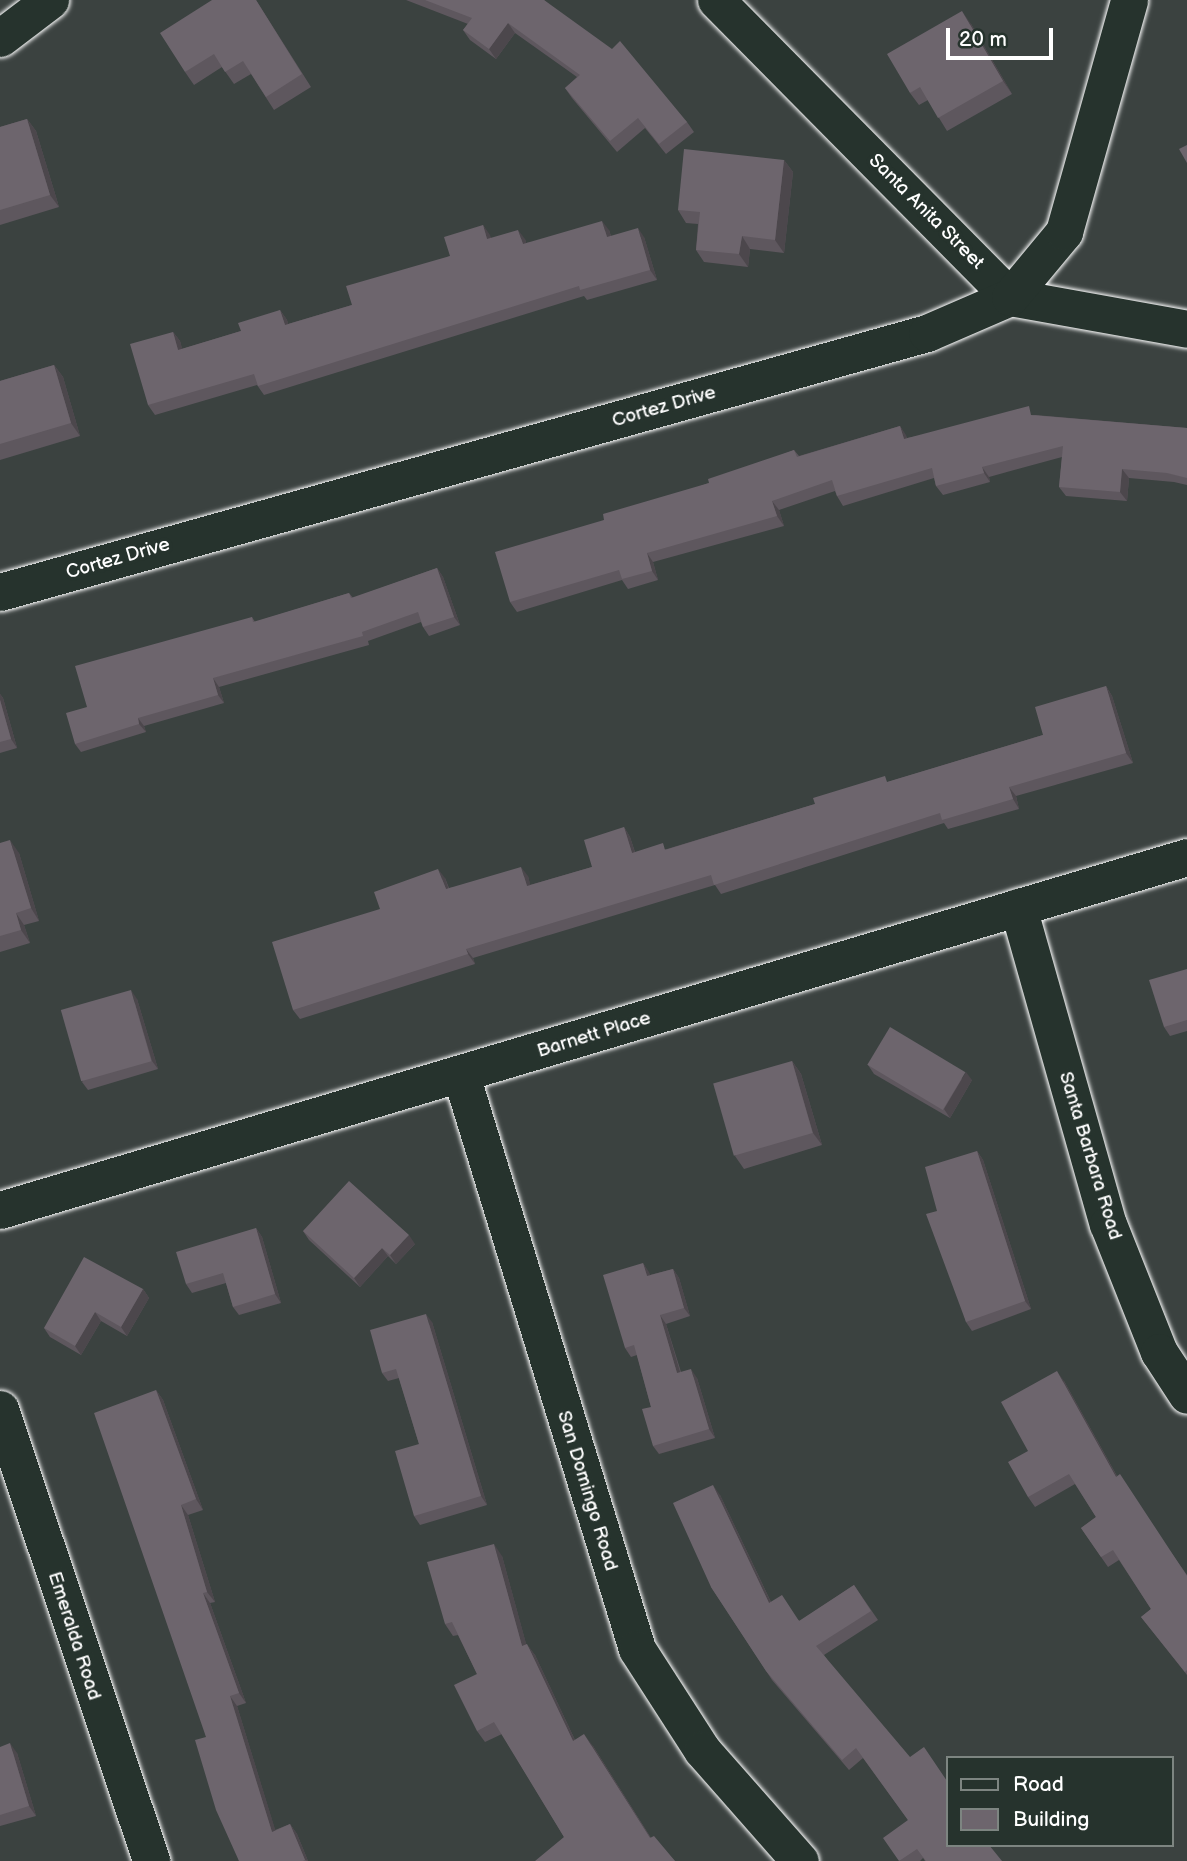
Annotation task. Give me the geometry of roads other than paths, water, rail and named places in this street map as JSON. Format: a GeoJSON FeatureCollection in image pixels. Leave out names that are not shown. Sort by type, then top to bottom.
{"type":"FeatureCollection","features":[{"type":"Feature","properties":{"kind":"street"},"geometry":{"type":"LineString","coordinates":[[0,38],[50,0]]}},
{"type":"Feature","properties":{"kind":"street","name":"Santa Anita Street"},"geometry":{"type":"LineString","coordinates":[[716,0],[1010,297]]}},
{"type":"Feature","properties":{"kind":"street","name":"Cortez Drive"},"geometry":{"type":"LineString","coordinates":[[0,592],[927,333],[1010,297],[1064,232],[1129,0]]}},
{"type":"Feature","properties":{"kind":"street"},"geometry":{"type":"LineString","coordinates":[[1010,297],[1187,329]]}},
{"type":"Feature","properties":{"kind":"street","name":"Barnett Place"},"geometry":{"type":"LineString","coordinates":[[0,1210],[461,1076],[1187,857]]}},
{"type":"Feature","properties":{"kind":"street","name":"Santa Barbara Road"},"geometry":{"type":"LineString","coordinates":[[1018,907],[1108,1224],[1159,1352],[1187,1395]]}},
{"type":"Feature","properties":{"kind":"street","name":"San Domingo Road"},"geometry":{"type":"LineString","coordinates":[[461,1076],[637,1649],[702,1750],[800,1861]]}},
{"type":"Feature","properties":{"kind":"street","name":"Emeralda Road"},"geometry":{"type":"LineString","coordinates":[[0,1409],[151,1861]]}}]}
